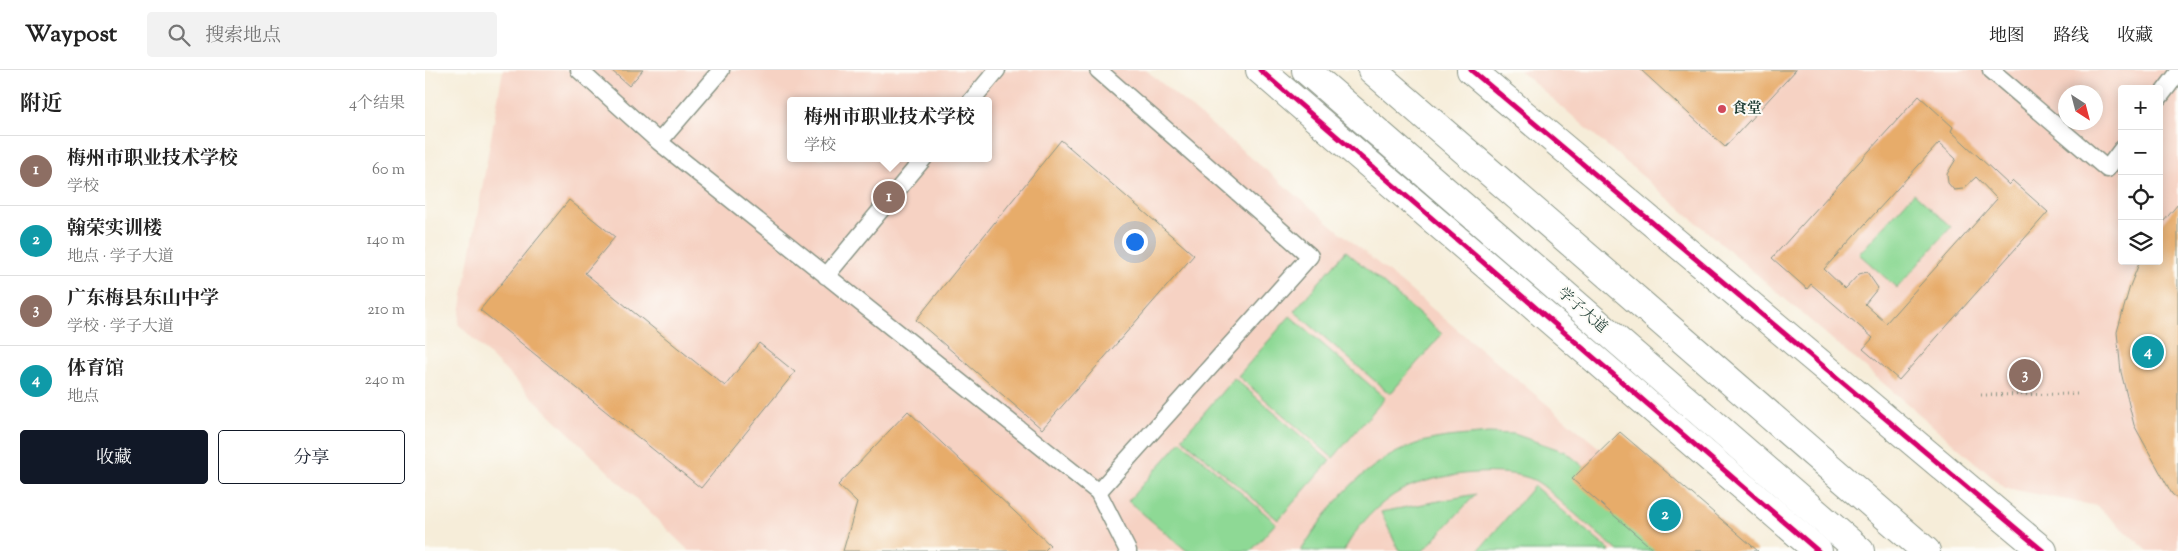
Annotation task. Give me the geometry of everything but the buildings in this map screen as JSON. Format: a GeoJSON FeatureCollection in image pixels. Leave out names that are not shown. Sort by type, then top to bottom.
{"type":"FeatureCollection","features":[{"type":"Feature","properties":{"kind":"street"},"geometry":{"type":"LineString","coordinates":[[1259,70],[1818,551]]}},
{"type":"Feature","properties":{"kind":"street","name":"学子大道"},"geometry":{"type":"LineString","coordinates":[[1306,70],[1859,551]]}},
{"type":"Feature","properties":{"kind":"street"},"geometry":{"type":"LineString","coordinates":[[1372,70],[1926,551]]}},
{"type":"Feature","properties":{"kind":"street"},"geometry":{"type":"LineString","coordinates":[[1471,70],[2043,551]]}},
{"type":"Feature","properties":{"kind":"lane"},"geometry":{"type":"LineString","coordinates":[[579,70],[659,142],[1098,492],[1128,551]]}},
{"type":"Feature","properties":{"kind":"lane"},"geometry":{"type":"LineString","coordinates":[[659,142],[721,70]]}},
{"type":"Feature","properties":{"kind":"lane"},"geometry":{"type":"LineString","coordinates":[[974,97],[997,70]]}},
{"type":"Feature","properties":{"kind":"lane"},"geometry":{"type":"LineString","coordinates":[[1098,492],[1310,256],[1099,70]]}},
{"type":"Feature","properties":{"kind":"lane"},"geometry":{"type":"LineString","coordinates":[[1991,70],[2107,169],[2118,154]]}},
{"type":"Feature","properties":{"kind":"lane"},"geometry":{"type":"LineString","coordinates":[[2163,93],[2178,73]]}},
{"type":"Feature","properties":{"kind":"lane"},"geometry":{"type":"LineString","coordinates":[[827,276],[921,162]]}},
{"type":"Feature","properties":{"kind":"path"},"geometry":{"type":"LineString","coordinates":[[1981,394],[2077,394]]}},
{"type":"Feature","properties":{"kind":"shaded area"},"geometry":{"type":"Polygon","coordinates":[[[503,70],[1146,70],[1723,551],[689,551],[458,324],[503,70]]]}},
{"type":"Feature","properties":{"kind":"shaded area"},"geometry":{"type":"Polygon","coordinates":[[[1519,70],[2178,70],[2178,551],[2148,551],[2097,506],[2005,488],[1519,70]]]}},
{"type":"Feature","properties":{"kind":"green space"},"geometry":{"type":"Polygon","coordinates":[[[1914,193],[1951,227],[1897,288],[1859,254],[1914,193]]]}},
{"type":"Feature","properties":{"kind":"green space"},"geometry":{"type":"Polygon","coordinates":[[[1346,251],[1442,334],[1390,394],[1294,311],[1346,251]]]}},
{"type":"Feature","properties":{"kind":"green space"},"geometry":{"type":"Polygon","coordinates":[[[1290,316],[1385,398],[1333,458],[1238,376],[1290,316]]]}},
{"type":"Feature","properties":{"kind":"green space"},"geometry":{"type":"Polygon","coordinates":[[[1234,378],[1330,461],[1278,520],[1182,438],[1234,378]]]}},
{"type":"Feature","properties":{"kind":"green space"},"geometry":{"type":"Polygon","coordinates":[[[1488,433],[1514,434],[1566,452],[1685,551],[1618,551],[1536,481],[1506,473],[1469,473],[1415,484],[1393,495],[1368,516],[1344,551],[1301,551],[1324,517],[1349,487],[1380,462],[1397,452],[1425,441],[1488,433]]]}},
{"type":"Feature","properties":{"kind":"green space"},"geometry":{"type":"Polygon","coordinates":[[[1181,441],[1276,523],[1251,551],[1187,551],[1128,501],[1181,441]]]}},
{"type":"Feature","properties":{"kind":"green space"},"geometry":{"type":"Polygon","coordinates":[[[1534,486],[1610,551],[1478,551],[1534,486]]]}},
{"type":"Feature","properties":{"kind":"green space"},"geometry":{"type":"Polygon","coordinates":[[[1476,494],[1423,551],[1401,551],[1398,549],[1381,512],[1476,494]]]}},
{"type":"Feature","properties":{"kind":"cycle path"},"geometry":{"type":"LineString","coordinates":[[1260,70],[1818,551]]}},
{"type":"Feature","properties":{"kind":"cycle path"},"geometry":{"type":"LineString","coordinates":[[1471,70],[2043,551]]}},
{"type":"Feature","properties":{"kind":"place","name":"食堂"},"geometry":{"type":"Point","coordinates":[1722,109]}},
{"type":"Feature","properties":{"kind":"place","name":"梅州市职业技术学校"},"geometry":{"type":"Point","coordinates":[889,197]}},
{"type":"Feature","properties":{"kind":"place","name":"体育馆"},"geometry":{"type":"Point","coordinates":[2148,352]}},
{"type":"Feature","properties":{"kind":"place","name":"广东梅县东山中学"},"geometry":{"type":"Point","coordinates":[2025,375]}},
{"type":"Feature","properties":{"kind":"place","name":"翰荣实训楼"},"geometry":{"type":"Point","coordinates":[1665,515]}}]}
